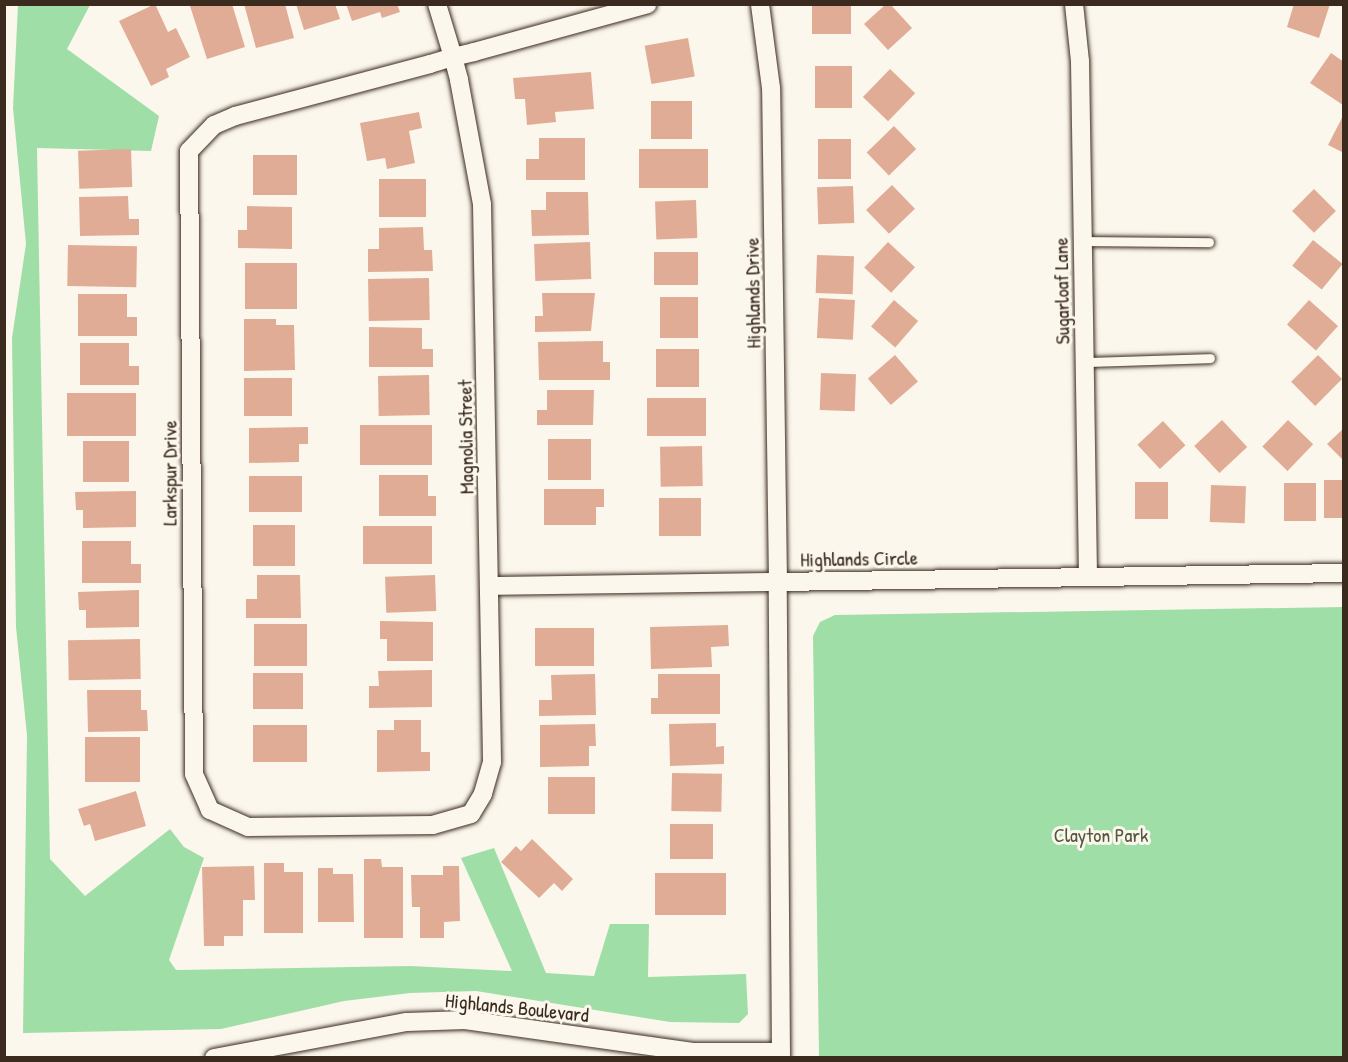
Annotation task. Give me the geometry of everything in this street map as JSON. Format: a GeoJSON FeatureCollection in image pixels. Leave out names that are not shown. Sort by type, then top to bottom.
{"type":"FeatureCollection","features":[{"type":"Feature","properties":{"kind":"street","name":"Magnolia Street"},"geometry":{"type":"LineString","coordinates":[[437,4],[453,57],[482,204],[492,762],[483,794],[471,814]]}},
{"type":"Feature","properties":{"kind":"street","name":"Larkspur Drive"},"geometry":{"type":"LineString","coordinates":[[471,814],[433,825],[248,826],[210,810],[194,774],[189,151],[214,125],[235,116],[648,4]]}},
{"type":"Feature","properties":{"kind":"street","name":"Highlands Drive"},"geometry":{"type":"LineString","coordinates":[[760,4],[771,88],[778,582]]}},
{"type":"Feature","properties":{"kind":"street","name":"Sugarloaf Lane"},"geometry":{"type":"LineString","coordinates":[[1074,4],[1080,61],[1088,577]]}},
{"type":"Feature","properties":{"kind":"street","name":"Highlands Circle"},"geometry":{"type":"LineString","coordinates":[[781,1055],[778,582],[1344,573]]}},
{"type":"Feature","properties":{"kind":"street"},"geometry":{"type":"LineString","coordinates":[[490,586],[778,582]]}},
{"type":"Feature","properties":{"kind":"street","name":"Highlands Boulevard"},"geometry":{"type":"LineString","coordinates":[[214,1058],[407,1022],[465,1020],[693,1052],[781,1055]]}},
{"type":"Feature","properties":{"kind":"lane"},"geometry":{"type":"LineString","coordinates":[[1083,241],[1209,242]]}},
{"type":"Feature","properties":{"kind":"lane"},"geometry":{"type":"LineString","coordinates":[[1085,362],[1210,358]]}},
{"type":"Feature","properties":{"kind":"green space"},"geometry":{"type":"Polygon","coordinates":[[[18,5],[90,5],[67,49],[159,116],[151,151],[37,148],[50,859],[85,896],[170,829],[184,847],[204,858],[169,960],[176,970],[410,966],[512,971],[461,858],[494,848],[546,973],[594,976],[610,924],[649,924],[648,977],[746,974],[748,1014],[739,1023],[670,1022],[476,991],[410,993],[344,1001],[221,1029],[23,1033],[27,735],[16,627],[12,338],[26,244],[13,108],[18,5]]]}},
{"type":"Feature","properties":{"kind":"green space","name":"Clayton Park"},"geometry":{"type":"Polygon","coordinates":[[[1343,607],[1343,1057],[819,1057],[813,636],[820,622],[835,615],[1343,607]]]}},
{"type":"Feature","properties":{"kind":"building"},"geometry":{"type":"Polygon","coordinates":[[[155,4],[168,32],[176,28],[190,57],[166,69],[169,77],[151,86],[119,21],[155,4]]]}},
{"type":"Feature","properties":{"kind":"building"},"geometry":{"type":"Polygon","coordinates":[[[232,4],[245,47],[207,59],[190,6],[232,4]]]}},
{"type":"Feature","properties":{"kind":"building"},"geometry":{"type":"Polygon","coordinates":[[[244,4],[285,4],[294,38],[256,48],[244,4]]]}},
{"type":"Feature","properties":{"kind":"building"},"geometry":{"type":"Polygon","coordinates":[[[296,4],[335,4],[340,19],[304,30],[296,4]]]}},
{"type":"Feature","properties":{"kind":"building"},"geometry":{"type":"Polygon","coordinates":[[[346,4],[397,4],[400,12],[382,18],[380,12],[352,21],[346,4]]]}},
{"type":"Feature","properties":{"kind":"building"},"geometry":{"type":"Polygon","coordinates":[[[812,4],[851,4],[851,34],[812,34],[812,4]]]}},
{"type":"Feature","properties":{"kind":"building"},"geometry":{"type":"Polygon","coordinates":[[[1294,4],[1330,4],[1319,38],[1287,27],[1294,4]]]}},
{"type":"Feature","properties":{"kind":"building"},"geometry":{"type":"Polygon","coordinates":[[[885,5],[891,5],[912,28],[888,50],[864,24],[885,5]]]}},
{"type":"Feature","properties":{"kind":"building"},"geometry":{"type":"Polygon","coordinates":[[[688,38],[695,76],[651,84],[645,46],[688,38]]]}},
{"type":"Feature","properties":{"kind":"building"},"geometry":{"type":"Polygon","coordinates":[[[1331,53],[1344,62],[1343,105],[1310,83],[1331,53]]]}},
{"type":"Feature","properties":{"kind":"building"},"geometry":{"type":"Polygon","coordinates":[[[815,66],[852,66],[852,108],[815,108],[815,66]]]}},
{"type":"Feature","properties":{"kind":"building"},"geometry":{"type":"Polygon","coordinates":[[[890,69],[915,93],[888,121],[863,97],[890,69]]]}},
{"type":"Feature","properties":{"kind":"building"},"geometry":{"type":"Polygon","coordinates":[[[591,72],[594,109],[555,112],[556,122],[527,125],[525,99],[515,99],[513,78],[591,72]]]}},
{"type":"Feature","properties":{"kind":"building"},"geometry":{"type":"Polygon","coordinates":[[[651,101],[692,101],[692,139],[651,139],[651,101]]]}},
{"type":"Feature","properties":{"kind":"building"},"geometry":{"type":"Polygon","coordinates":[[[419,112],[422,128],[409,131],[415,163],[387,169],[385,158],[367,161],[360,123],[419,112]]]}},
{"type":"Feature","properties":{"kind":"building"},"geometry":{"type":"Polygon","coordinates":[[[1344,114],[1344,153],[1328,145],[1344,114]]]}},
{"type":"Feature","properties":{"kind":"building"},"geometry":{"type":"Polygon","coordinates":[[[894,126],[916,149],[889,175],[867,152],[894,126]]]}},
{"type":"Feature","properties":{"kind":"building"},"geometry":{"type":"Polygon","coordinates":[[[539,138],[585,138],[585,180],[526,180],[526,159],[539,159],[539,138]]]}},
{"type":"Feature","properties":{"kind":"building"},"geometry":{"type":"Polygon","coordinates":[[[818,139],[851,139],[851,179],[818,179],[818,139]]]}},
{"type":"Feature","properties":{"kind":"building"},"geometry":{"type":"Polygon","coordinates":[[[131,149],[132,187],[79,189],[78,151],[131,149]]]}},
{"type":"Feature","properties":{"kind":"building"},"geometry":{"type":"Polygon","coordinates":[[[639,149],[708,149],[708,188],[639,188],[639,149]]]}},
{"type":"Feature","properties":{"kind":"building"},"geometry":{"type":"Polygon","coordinates":[[[253,155],[297,155],[297,195],[253,195],[253,155]]]}},
{"type":"Feature","properties":{"kind":"building"},"geometry":{"type":"Polygon","coordinates":[[[379,179],[426,179],[426,217],[379,217],[379,179]]]}},
{"type":"Feature","properties":{"kind":"building"},"geometry":{"type":"Polygon","coordinates":[[[892,185],[915,209],[889,234],[866,210],[892,185]]]}},
{"type":"Feature","properties":{"kind":"building"},"geometry":{"type":"Polygon","coordinates":[[[853,186],[854,223],[818,224],[817,187],[853,186]]]}},
{"type":"Feature","properties":{"kind":"building"},"geometry":{"type":"Polygon","coordinates":[[[1314,189],[1336,211],[1314,233],[1292,211],[1314,189]]]}},
{"type":"Feature","properties":{"kind":"building"},"geometry":{"type":"Polygon","coordinates":[[[546,192],[588,192],[589,235],[532,236],[531,210],[546,210],[546,192]]]}},
{"type":"Feature","properties":{"kind":"building"},"geometry":{"type":"Polygon","coordinates":[[[128,196],[129,219],[139,219],[139,235],[80,236],[79,197],[128,196]]]}},
{"type":"Feature","properties":{"kind":"building"},"geometry":{"type":"Polygon","coordinates":[[[696,200],[697,238],[656,239],[655,201],[696,200]]]}},
{"type":"Feature","properties":{"kind":"building"},"geometry":{"type":"Polygon","coordinates":[[[247,206],[292,207],[292,249],[238,248],[238,230],[247,230],[247,206]]]}},
{"type":"Feature","properties":{"kind":"building"},"geometry":{"type":"Polygon","coordinates":[[[423,227],[424,250],[432,250],[433,271],[368,272],[368,249],[379,249],[379,228],[423,227]]]}},
{"type":"Feature","properties":{"kind":"building"},"geometry":{"type":"Polygon","coordinates":[[[1313,240],[1343,264],[1322,290],[1292,266],[1313,240]]]}},
{"type":"Feature","properties":{"kind":"building"},"geometry":{"type":"Polygon","coordinates":[[[590,242],[591,279],[535,281],[534,244],[590,242]]]}},
{"type":"Feature","properties":{"kind":"building"},"geometry":{"type":"Polygon","coordinates":[[[888,242],[915,267],[891,293],[864,268],[888,242]]]}},
{"type":"Feature","properties":{"kind":"building"},"geometry":{"type":"Polygon","coordinates":[[[68,245],[137,246],[136,287],[67,286],[68,245]]]}},
{"type":"Feature","properties":{"kind":"building"},"geometry":{"type":"Polygon","coordinates":[[[654,252],[698,252],[698,285],[654,285],[654,252]]]}},
{"type":"Feature","properties":{"kind":"building"},"geometry":{"type":"Polygon","coordinates":[[[817,255],[854,256],[853,294],[816,293],[817,255]]]}},
{"type":"Feature","properties":{"kind":"building"},"geometry":{"type":"Polygon","coordinates":[[[245,263],[297,263],[297,309],[245,309],[245,263]]]}},
{"type":"Feature","properties":{"kind":"building"},"geometry":{"type":"Polygon","coordinates":[[[429,278],[430,320],[369,321],[368,279],[429,278]]]}},
{"type":"Feature","properties":{"kind":"building"},"geometry":{"type":"Polygon","coordinates":[[[542,293],[595,293],[591,331],[535,332],[535,316],[543,316],[542,293]]]}},
{"type":"Feature","properties":{"kind":"building"},"geometry":{"type":"Polygon","coordinates":[[[78,294],[127,294],[127,317],[137,317],[137,336],[78,336],[78,294]]]}},
{"type":"Feature","properties":{"kind":"building"},"geometry":{"type":"Polygon","coordinates":[[[660,297],[698,297],[698,338],[660,338],[660,297]]]}},
{"type":"Feature","properties":{"kind":"building"},"geometry":{"type":"Polygon","coordinates":[[[819,298],[855,300],[853,340],[817,338],[819,298]]]}},
{"type":"Feature","properties":{"kind":"building"},"geometry":{"type":"Polygon","coordinates":[[[894,300],[918,321],[895,347],[871,326],[894,300]]]}},
{"type":"Feature","properties":{"kind":"building"},"geometry":{"type":"Polygon","coordinates":[[[1309,300],[1338,326],[1316,351],[1287,325],[1309,300]]]}},
{"type":"Feature","properties":{"kind":"building"},"geometry":{"type":"Polygon","coordinates":[[[244,319],[276,319],[276,325],[294,325],[295,370],[244,371],[244,319]]]}},
{"type":"Feature","properties":{"kind":"building"},"geometry":{"type":"Polygon","coordinates":[[[369,327],[422,328],[422,349],[433,349],[433,367],[369,367],[369,327]]]}},
{"type":"Feature","properties":{"kind":"building"},"geometry":{"type":"Polygon","coordinates":[[[603,341],[603,362],[610,362],[610,380],[539,380],[538,342],[603,341]]]}},
{"type":"Feature","properties":{"kind":"building"},"geometry":{"type":"Polygon","coordinates":[[[80,343],[129,343],[129,366],[139,366],[139,385],[80,385],[80,343]]]}},
{"type":"Feature","properties":{"kind":"building"},"geometry":{"type":"Polygon","coordinates":[[[656,349],[699,349],[699,387],[656,387],[656,349]]]}},
{"type":"Feature","properties":{"kind":"building"},"geometry":{"type":"Polygon","coordinates":[[[895,355],[918,381],[891,405],[868,379],[895,355]]]}},
{"type":"Feature","properties":{"kind":"building"},"geometry":{"type":"Polygon","coordinates":[[[1318,355],[1342,379],[1315,406],[1291,382],[1318,355]]]}},
{"type":"Feature","properties":{"kind":"building"},"geometry":{"type":"Polygon","coordinates":[[[821,373],[856,374],[855,411],[820,410],[821,373]]]}},
{"type":"Feature","properties":{"kind":"building"},"geometry":{"type":"Polygon","coordinates":[[[429,375],[430,415],[379,416],[378,376],[429,375]]]}},
{"type":"Feature","properties":{"kind":"building"},"geometry":{"type":"Polygon","coordinates":[[[244,378],[292,378],[292,416],[244,416],[244,378]]]}},
{"type":"Feature","properties":{"kind":"building"},"geometry":{"type":"Polygon","coordinates":[[[547,390],[594,390],[593,425],[537,425],[537,410],[547,410],[547,390]]]}},
{"type":"Feature","properties":{"kind":"building"},"geometry":{"type":"Polygon","coordinates":[[[67,393],[136,393],[136,436],[67,436],[67,393]]]}},
{"type":"Feature","properties":{"kind":"building"},"geometry":{"type":"Polygon","coordinates":[[[647,398],[706,398],[706,436],[647,436],[647,398]]]}},
{"type":"Feature","properties":{"kind":"building"},"geometry":{"type":"Polygon","coordinates":[[[1222,420],[1247,447],[1219,473],[1194,446],[1222,420]]]}},
{"type":"Feature","properties":{"kind":"building"},"geometry":{"type":"Polygon","coordinates":[[[1288,420],[1313,444],[1287,471],[1262,447],[1288,420]]]}},
{"type":"Feature","properties":{"kind":"building"},"geometry":{"type":"Polygon","coordinates":[[[1163,421],[1186,445],[1160,469],[1137,445],[1163,421]]]}},
{"type":"Feature","properties":{"kind":"building"},"geometry":{"type":"Polygon","coordinates":[[[360,425],[432,425],[432,465],[360,465],[360,425]]]}},
{"type":"Feature","properties":{"kind":"building"},"geometry":{"type":"Polygon","coordinates":[[[308,427],[308,444],[299,444],[299,462],[249,463],[249,428],[308,427]]]}},
{"type":"Feature","properties":{"kind":"building"},"geometry":{"type":"Polygon","coordinates":[[[1344,428],[1344,461],[1327,444],[1344,428]]]}},
{"type":"Feature","properties":{"kind":"building"},"geometry":{"type":"Polygon","coordinates":[[[548,439],[591,439],[591,480],[548,480],[548,439]]]}},
{"type":"Feature","properties":{"kind":"building"},"geometry":{"type":"Polygon","coordinates":[[[83,441],[129,441],[129,482],[83,482],[83,441]]]}},
{"type":"Feature","properties":{"kind":"building"},"geometry":{"type":"Polygon","coordinates":[[[702,446],[703,486],[661,487],[660,447],[702,446]]]}},
{"type":"Feature","properties":{"kind":"building"},"geometry":{"type":"Polygon","coordinates":[[[379,475],[428,475],[428,496],[436,496],[436,516],[379,516],[379,475]]]}},
{"type":"Feature","properties":{"kind":"building"},"geometry":{"type":"Polygon","coordinates":[[[249,476],[302,476],[302,512],[249,512],[249,476]]]}},
{"type":"Feature","properties":{"kind":"building"},"geometry":{"type":"Polygon","coordinates":[[[1324,480],[1344,480],[1344,518],[1324,518],[1324,480]]]}},
{"type":"Feature","properties":{"kind":"building"},"geometry":{"type":"Polygon","coordinates":[[[1135,482],[1168,482],[1168,519],[1135,519],[1135,482]]]}},
{"type":"Feature","properties":{"kind":"building"},"geometry":{"type":"Polygon","coordinates":[[[1284,483],[1316,483],[1316,521],[1284,521],[1284,483]]]}},
{"type":"Feature","properties":{"kind":"building"},"geometry":{"type":"Polygon","coordinates":[[[1211,485],[1246,486],[1245,523],[1210,522],[1211,485]]]}},
{"type":"Feature","properties":{"kind":"building"},"geometry":{"type":"Polygon","coordinates":[[[544,489],[604,489],[604,507],[596,507],[596,525],[544,525],[544,489]]]}},
{"type":"Feature","properties":{"kind":"building"},"geometry":{"type":"Polygon","coordinates":[[[136,491],[136,527],[83,528],[83,510],[76,510],[75,492],[136,491]]]}},
{"type":"Feature","properties":{"kind":"building"},"geometry":{"type":"Polygon","coordinates":[[[659,498],[701,498],[701,536],[659,536],[659,498]]]}},
{"type":"Feature","properties":{"kind":"building"},"geometry":{"type":"Polygon","coordinates":[[[253,525],[295,525],[295,566],[253,566],[253,525]]]}},
{"type":"Feature","properties":{"kind":"building"},"geometry":{"type":"Polygon","coordinates":[[[363,526],[432,526],[432,564],[363,564],[363,526]]]}},
{"type":"Feature","properties":{"kind":"building"},"geometry":{"type":"Polygon","coordinates":[[[82,541],[131,541],[131,564],[141,564],[141,583],[82,583],[82,541]]]}},
{"type":"Feature","properties":{"kind":"building"},"geometry":{"type":"Polygon","coordinates":[[[257,575],[300,575],[301,618],[246,618],[246,599],[257,599],[257,575]]]}},
{"type":"Feature","properties":{"kind":"building"},"geometry":{"type":"Polygon","coordinates":[[[435,575],[436,611],[386,613],[385,577],[435,575]]]}},
{"type":"Feature","properties":{"kind":"building"},"geometry":{"type":"Polygon","coordinates":[[[139,590],[139,627],[86,628],[86,610],[79,610],[78,592],[139,590]]]}},
{"type":"Feature","properties":{"kind":"building"},"geometry":{"type":"Polygon","coordinates":[[[380,621],[433,622],[433,661],[387,661],[387,639],[380,639],[380,621]]]}},
{"type":"Feature","properties":{"kind":"building"},"geometry":{"type":"Polygon","coordinates":[[[254,624],[307,624],[307,666],[254,666],[254,624]]]}},
{"type":"Feature","properties":{"kind":"building"},"geometry":{"type":"Polygon","coordinates":[[[728,625],[729,646],[711,647],[712,667],[651,669],[650,627],[728,625]]]}},
{"type":"Feature","properties":{"kind":"building"},"geometry":{"type":"Polygon","coordinates":[[[535,628],[594,628],[594,666],[535,666],[535,628]]]}},
{"type":"Feature","properties":{"kind":"building"},"geometry":{"type":"Polygon","coordinates":[[[140,639],[141,679],[69,680],[68,640],[140,639]]]}},
{"type":"Feature","properties":{"kind":"building"},"geometry":{"type":"Polygon","coordinates":[[[432,670],[432,707],[369,708],[369,686],[379,686],[378,671],[432,670]]]}},
{"type":"Feature","properties":{"kind":"building"},"geometry":{"type":"Polygon","coordinates":[[[253,673],[303,673],[303,709],[253,709],[253,673]]]}},
{"type":"Feature","properties":{"kind":"building"},"geometry":{"type":"Polygon","coordinates":[[[595,674],[596,715],[539,716],[539,700],[552,700],[551,675],[595,674]]]}},
{"type":"Feature","properties":{"kind":"building"},"geometry":{"type":"Polygon","coordinates":[[[658,674],[720,674],[720,714],[651,714],[651,698],[658,698],[658,674]]]}},
{"type":"Feature","properties":{"kind":"building"},"geometry":{"type":"Polygon","coordinates":[[[87,690],[141,690],[141,710],[147,710],[148,731],[88,732],[87,690]]]}},
{"type":"Feature","properties":{"kind":"building"},"geometry":{"type":"Polygon","coordinates":[[[394,720],[421,720],[421,752],[430,752],[430,771],[377,772],[377,730],[394,730],[394,720]]]}},
{"type":"Feature","properties":{"kind":"building"},"geometry":{"type":"Polygon","coordinates":[[[716,723],[716,747],[724,746],[724,764],[670,766],[669,724],[716,723]]]}},
{"type":"Feature","properties":{"kind":"building"},"geometry":{"type":"Polygon","coordinates":[[[595,724],[596,746],[589,746],[589,766],[540,767],[540,725],[595,724]]]}},
{"type":"Feature","properties":{"kind":"building"},"geometry":{"type":"Polygon","coordinates":[[[253,725],[307,725],[307,762],[253,762],[253,725]]]}},
{"type":"Feature","properties":{"kind":"building"},"geometry":{"type":"Polygon","coordinates":[[[85,737],[140,737],[140,782],[85,782],[85,737]]]}},
{"type":"Feature","properties":{"kind":"building"},"geometry":{"type":"Polygon","coordinates":[[[672,773],[722,774],[721,812],[671,811],[672,773]]]}},
{"type":"Feature","properties":{"kind":"building"},"geometry":{"type":"Polygon","coordinates":[[[548,777],[595,777],[595,814],[548,814],[548,777]]]}},
{"type":"Feature","properties":{"kind":"building"},"geometry":{"type":"Polygon","coordinates":[[[136,791],[146,826],[95,841],[90,824],[84,826],[78,809],[136,791]]]}},
{"type":"Feature","properties":{"kind":"building"},"geometry":{"type":"Polygon","coordinates":[[[670,824],[713,824],[713,859],[670,859],[670,824]]]}},
{"type":"Feature","properties":{"kind":"building"},"geometry":{"type":"Polygon","coordinates":[[[532,839],[573,879],[562,891],[554,883],[539,898],[501,862],[516,846],[521,851],[532,839]]]}},
{"type":"Feature","properties":{"kind":"building"},"geometry":{"type":"Polygon","coordinates":[[[364,859],[381,859],[382,867],[403,867],[403,938],[364,938],[364,859]]]}},
{"type":"Feature","properties":{"kind":"building"},"geometry":{"type":"Polygon","coordinates":[[[264,863],[284,863],[284,872],[303,872],[303,933],[264,933],[264,863]]]}},
{"type":"Feature","properties":{"kind":"building"},"geometry":{"type":"Polygon","coordinates":[[[254,866],[255,900],[243,900],[243,936],[224,936],[224,946],[204,946],[202,867],[254,866]]]}},
{"type":"Feature","properties":{"kind":"building"},"geometry":{"type":"Polygon","coordinates":[[[443,866],[459,866],[460,921],[444,922],[444,938],[420,938],[420,907],[412,907],[411,875],[443,875],[443,866]]]}},
{"type":"Feature","properties":{"kind":"building"},"geometry":{"type":"Polygon","coordinates":[[[318,868],[333,868],[333,874],[353,874],[354,922],[318,922],[318,868]]]}},
{"type":"Feature","properties":{"kind":"building"},"geometry":{"type":"Polygon","coordinates":[[[655,873],[726,873],[726,915],[655,915],[655,873]]]}}]}
